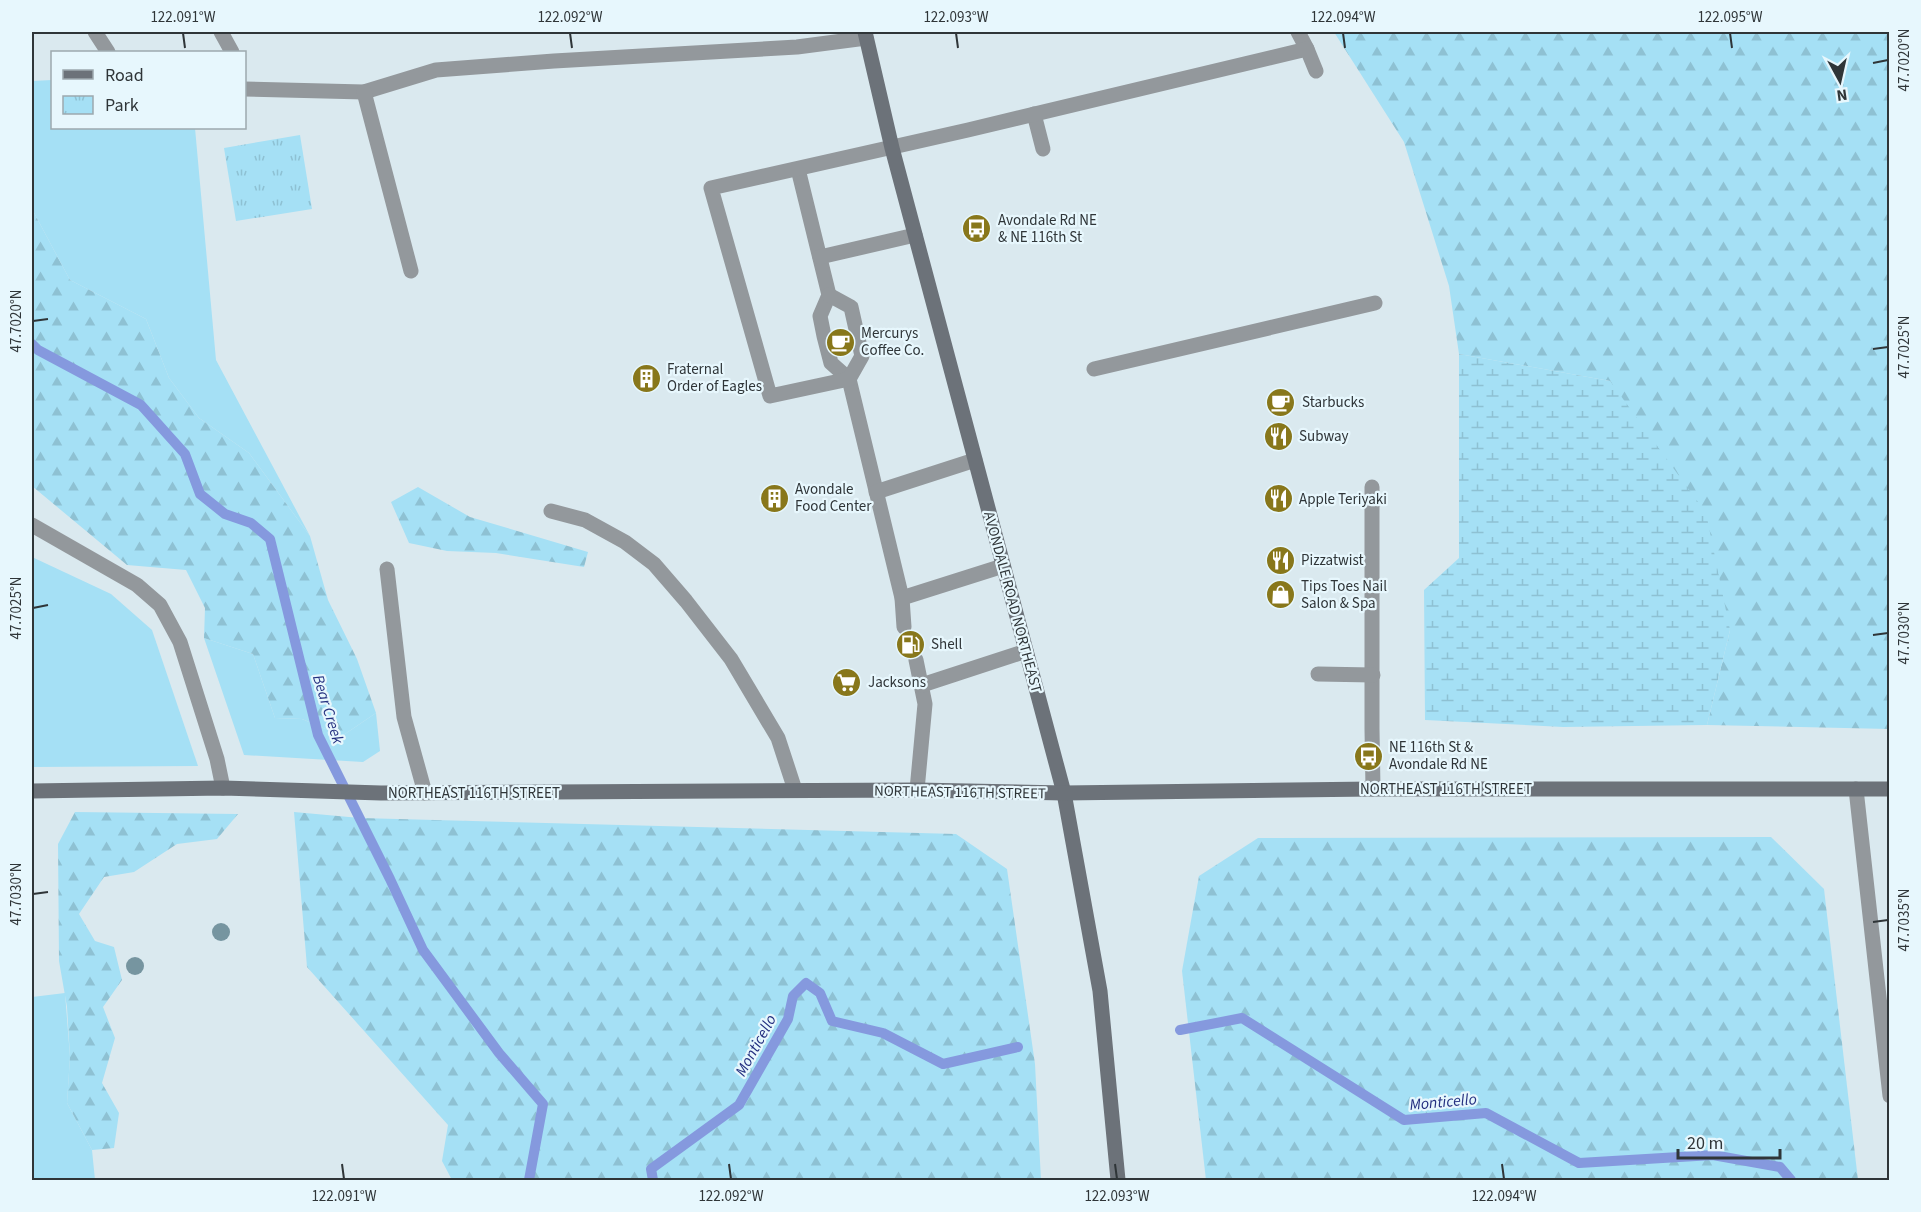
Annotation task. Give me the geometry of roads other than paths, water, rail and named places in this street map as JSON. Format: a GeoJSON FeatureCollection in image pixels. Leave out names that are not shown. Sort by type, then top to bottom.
{"type":"FeatureCollection","features":[{"type":"Feature","properties":{"kind":"street"},"geometry":{"type":"LineString","coordinates":[[95,32],[107,51]]}},
{"type":"Feature","properties":{"kind":"street"},"geometry":{"type":"LineString","coordinates":[[221,32],[231,51]]}},
{"type":"Feature","properties":{"kind":"street"},"geometry":{"type":"LineString","coordinates":[[1298,32],[1316,71]]}},
{"type":"Feature","properties":{"kind":"street"},"geometry":{"type":"LineString","coordinates":[[246,85],[364,92],[436,70],[797,47],[866,35]]}},
{"type":"Feature","properties":{"kind":"street","name":"AVONDALE ROAD NORTHEAST"},"geometry":{"type":"LineString","coordinates":[[866,35],[892,148],[1064,793],[1100,992],[1118,1180]]}},
{"type":"Feature","properties":{"kind":"street"},"geometry":{"type":"LineString","coordinates":[[829,295],[850,307],[858,334],[862,356],[849,379],[770,396],[711,188],[892,148],[1307,49]]}},
{"type":"Feature","properties":{"kind":"street"},"geometry":{"type":"LineString","coordinates":[[364,92],[411,272]]}},
{"type":"Feature","properties":{"kind":"street"},"geometry":{"type":"LineString","coordinates":[[1034,114],[1043,149]]}},
{"type":"Feature","properties":{"kind":"street"},"geometry":{"type":"LineString","coordinates":[[798,169],[829,295],[820,316],[824,336],[831,363],[849,379],[902,598],[904,627]]}},
{"type":"Feature","properties":{"kind":"street"},"geometry":{"type":"LineString","coordinates":[[820,258],[915,235]]}},
{"type":"Feature","properties":{"kind":"street"},"geometry":{"type":"LineString","coordinates":[[1094,369],[1375,303]]}},
{"type":"Feature","properties":{"kind":"street"},"geometry":{"type":"LineString","coordinates":[[876,492],[975,460]]}},
{"type":"Feature","properties":{"kind":"street"},"geometry":{"type":"LineString","coordinates":[[1372,488],[1373,789]]}},
{"type":"Feature","properties":{"kind":"street"},"geometry":{"type":"LineString","coordinates":[[550,511],[585,520],[625,542],[654,564],[731,659],[778,738],[795,790]]}},
{"type":"Feature","properties":{"kind":"street"},"geometry":{"type":"LineString","coordinates":[[32,525],[137,585],[160,604],[180,642],[217,759],[223,788]]}},
{"type":"Feature","properties":{"kind":"street"},"geometry":{"type":"LineString","coordinates":[[902,598],[1003,566]]}},
{"type":"Feature","properties":{"kind":"street"},"geometry":{"type":"LineString","coordinates":[[387,569],[404,717],[425,793]]}},
{"type":"Feature","properties":{"kind":"street"},"geometry":{"type":"LineString","coordinates":[[922,685],[1026,651]]}},
{"type":"Feature","properties":{"kind":"street"},"geometry":{"type":"LineString","coordinates":[[916,660],[925,704],[917,790]]}},
{"type":"Feature","properties":{"kind":"street"},"geometry":{"type":"LineString","coordinates":[[1318,674],[1373,675]]}},
{"type":"Feature","properties":{"kind":"street","name":"NORTHEAST 116TH STREET"},"geometry":{"type":"LineString","coordinates":[[32,791],[223,788],[381,793],[795,790],[1064,793],[1373,789],[1890,789]]}},
{"type":"Feature","properties":{"kind":"street"},"geometry":{"type":"LineString","coordinates":[[1856,789],[1890,1096]]}},
{"type":"Feature","properties":{"kind":"waterway","name":"Bear Creek"},"geometry":{"type":"LineString","coordinates":[[32,344],[38,350],[141,405],[185,454],[200,494],[225,514],[251,523],[270,539],[318,735],[423,950],[499,1053],[543,1104],[529,1180]]}},
{"type":"Feature","properties":{"kind":"waterway","name":"Monticello"},"geometry":{"type":"LineString","coordinates":[[653,1180],[651,1169],[739,1105],[788,1019],[793,996],[806,983],[820,993],[832,1021],[883,1033],[943,1064],[1018,1047]]}},
{"type":"Feature","properties":{"kind":"waterway","name":"Monticello"},"geometry":{"type":"LineString","coordinates":[[1180,1030],[1242,1018],[1404,1120],[1486,1113],[1579,1163],[1713,1155],[1780,1167],[1791,1180]]}},
{"type":"Feature","properties":{"kind":"place","name":"Avondale Rd NE & NE 116th St"},"geometry":{"type":"Point","coordinates":[977,229]}},
{"type":"Feature","properties":{"kind":"place","name":"Mercurys Coffee Co."},"geometry":{"type":"Point","coordinates":[840,342]}},
{"type":"Feature","properties":{"kind":"place","name":"Fraternal Order of Eagles"},"geometry":{"type":"Point","coordinates":[646,378]}},
{"type":"Feature","properties":{"kind":"place","name":"Starbucks"},"geometry":{"type":"Point","coordinates":[1281,402]}},
{"type":"Feature","properties":{"kind":"place","name":"Subway"},"geometry":{"type":"Point","coordinates":[1278,436]}},
{"type":"Feature","properties":{"kind":"place","name":"Avondale Food Center"},"geometry":{"type":"Point","coordinates":[774,498]}},
{"type":"Feature","properties":{"kind":"place","name":"Apple Teriyaki"},"geometry":{"type":"Point","coordinates":[1278,499]}},
{"type":"Feature","properties":{"kind":"place","name":"Pizzatwist"},"geometry":{"type":"Point","coordinates":[1280,560]}},
{"type":"Feature","properties":{"kind":"place","name":"Tips Toes Nail Salon & Spa"},"geometry":{"type":"Point","coordinates":[1280,595]}},
{"type":"Feature","properties":{"kind":"place","name":"Shell"},"geometry":{"type":"Point","coordinates":[910,644]}},
{"type":"Feature","properties":{"kind":"place","name":"Jacksons"},"geometry":{"type":"Point","coordinates":[847,682]}},
{"type":"Feature","properties":{"kind":"place","name":"NE 116th St & Avondale Rd NE"},"geometry":{"type":"Point","coordinates":[1368,756]}}]}
